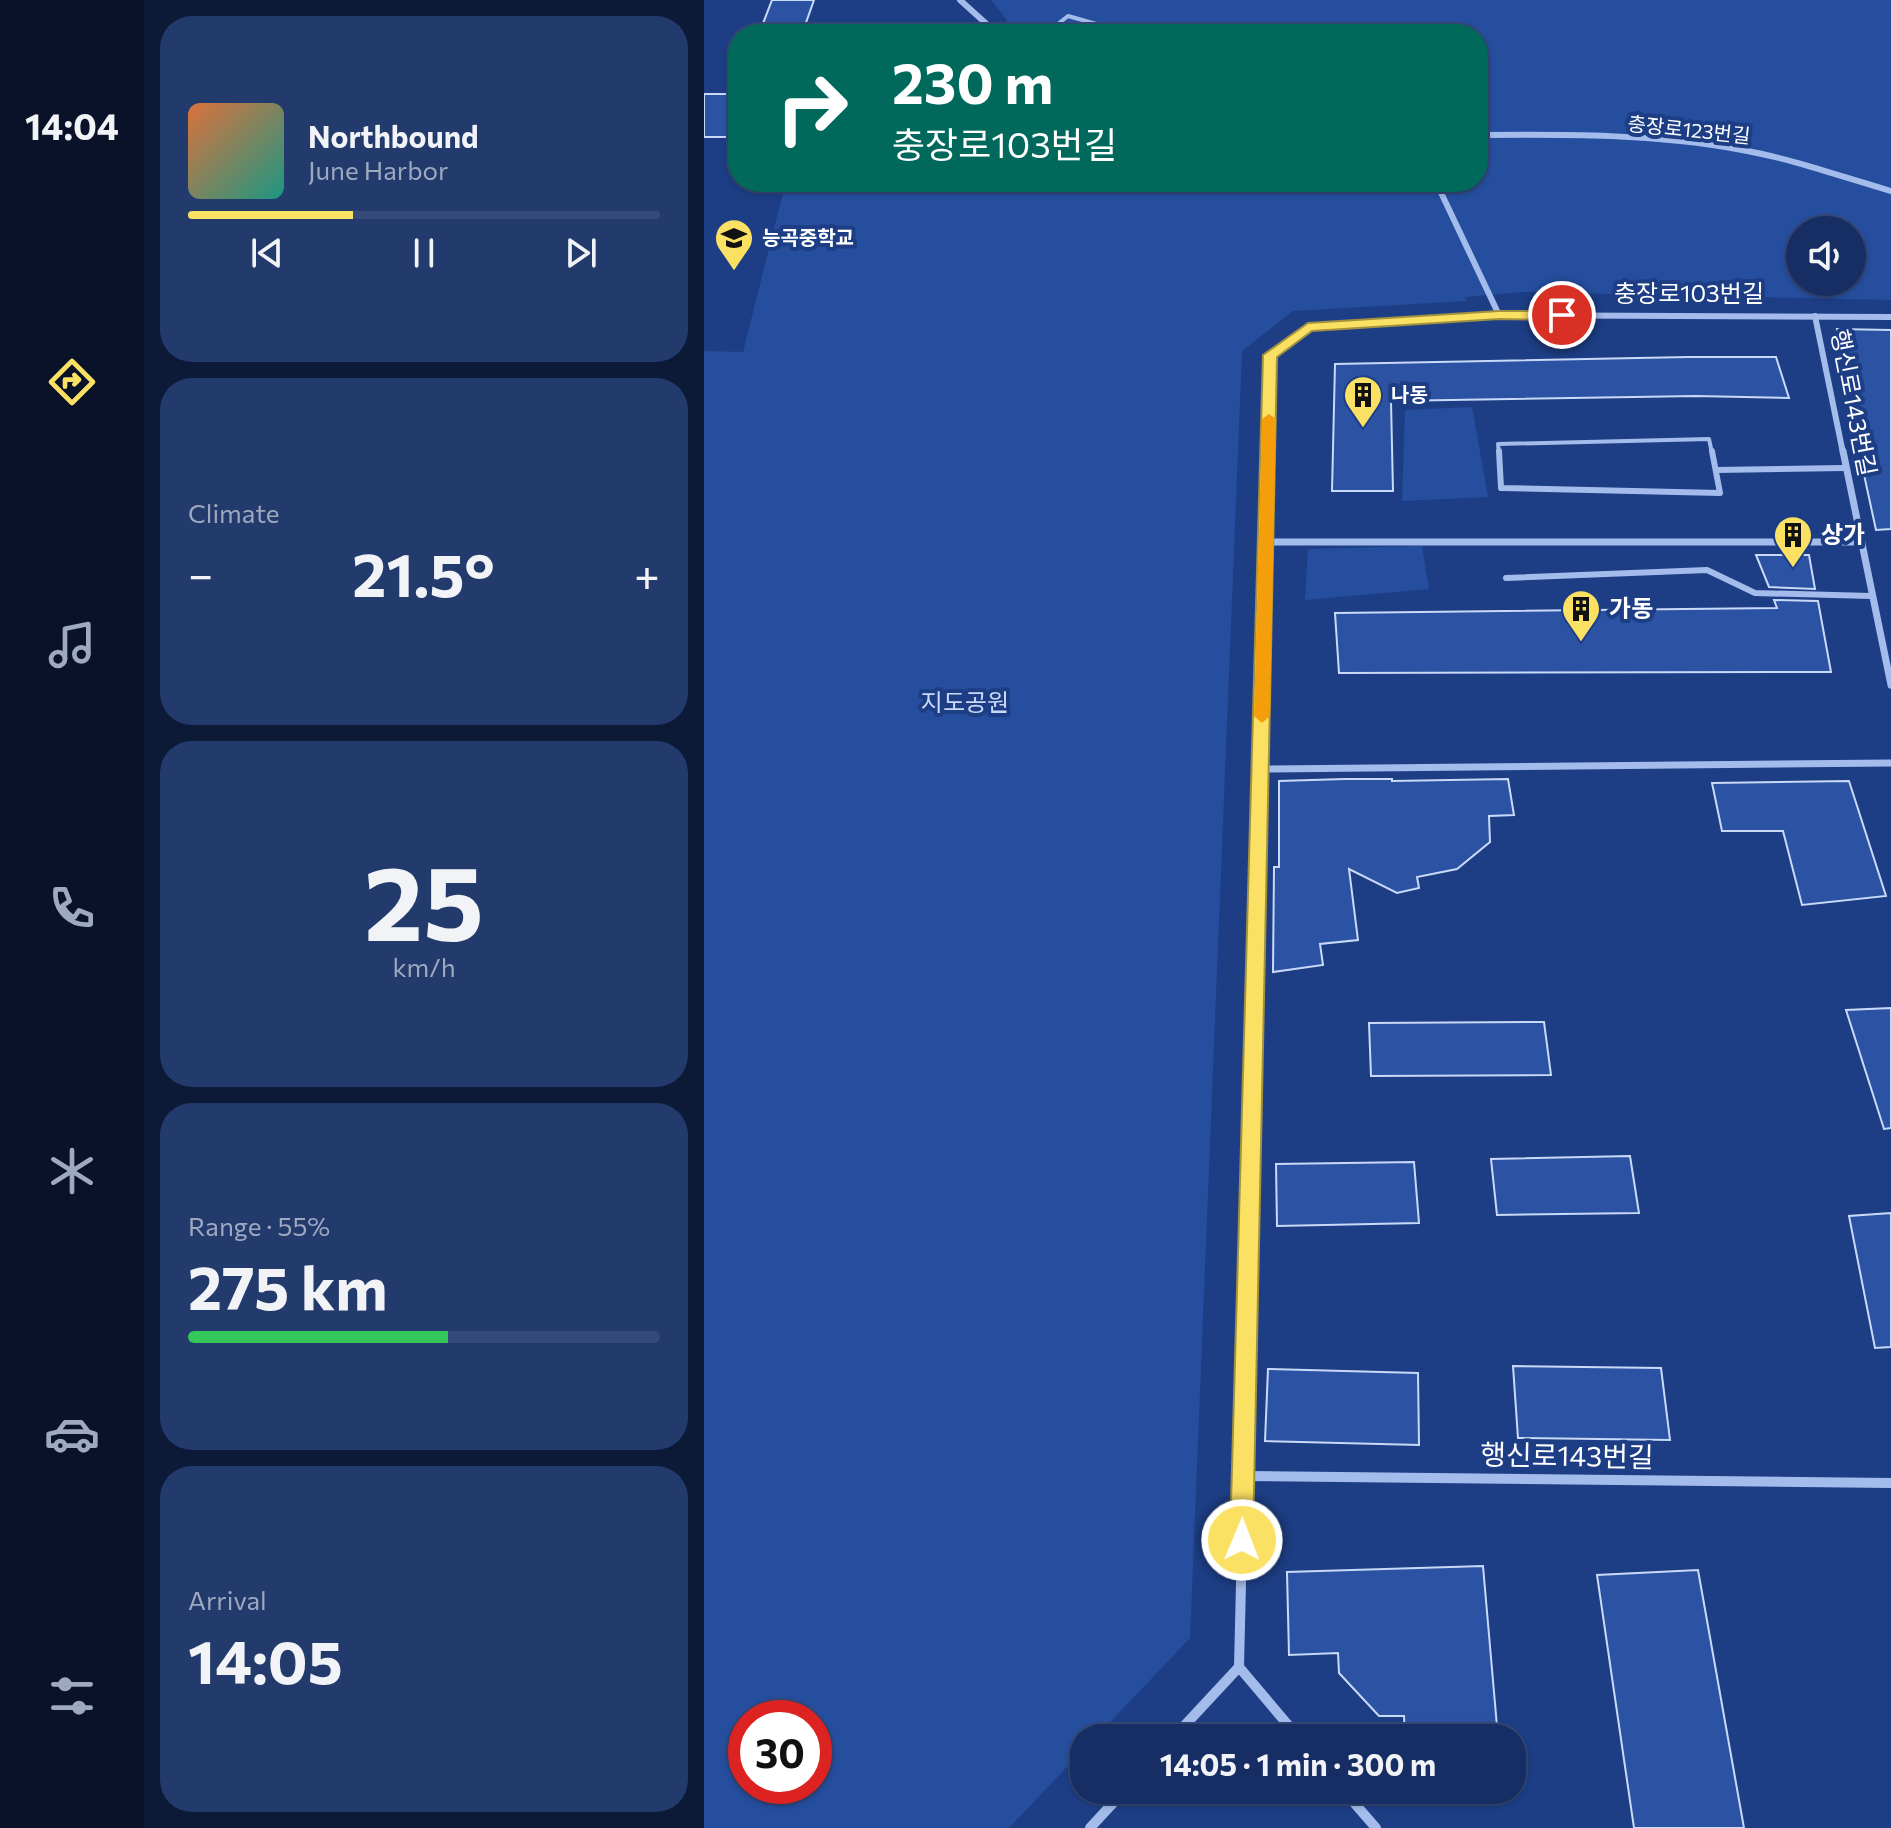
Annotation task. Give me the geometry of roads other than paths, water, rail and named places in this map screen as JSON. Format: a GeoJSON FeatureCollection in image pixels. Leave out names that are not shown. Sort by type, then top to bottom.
{"type":"FeatureCollection","features":[{"type":"Feature","properties":{"kind":"street"},"geometry":{"type":"LineString","coordinates":[[960,0],[987,24]]}},
{"type":"Feature","properties":{"kind":"street","name":"충장로123번길"},"geometry":{"type":"LineString","coordinates":[[1488,135],[1560,134],[1724,147],[1891,191]]}},
{"type":"Feature","properties":{"kind":"street"},"geometry":{"type":"LineString","coordinates":[[1441,192],[1499,315]]}},
{"type":"Feature","properties":{"kind":"street","name":"충장로103번길"},"geometry":{"type":"LineString","coordinates":[[1239,1667],[1270,355],[1308,327],[1499,315],[1891,317]]}},
{"type":"Feature","properties":{"kind":"street","name":"행신로143번길"},"geometry":{"type":"LineString","coordinates":[[1815,316],[1891,685]]}},
{"type":"Feature","properties":{"kind":"street"},"geometry":{"type":"LineString","coordinates":[[1266,542],[1860,542]]}},
{"type":"Feature","properties":{"kind":"street"},"geometry":{"type":"LineString","coordinates":[[1261,769],[1891,763]]}},
{"type":"Feature","properties":{"kind":"street","name":"행신로143번길"},"geometry":{"type":"LineString","coordinates":[[1243,1476],[1891,1483]]}},
{"type":"Feature","properties":{"kind":"street"},"geometry":{"type":"LineString","coordinates":[[1186,1724],[1239,1667],[1287,1724]]}},
{"type":"Feature","properties":{"kind":"street"},"geometry":{"type":"LineString","coordinates":[[1090,1828],[1112,1804]]}},
{"type":"Feature","properties":{"kind":"street"},"geometry":{"type":"LineString","coordinates":[[1355,1804],[1376,1828]]}},
{"type":"Feature","properties":{"kind":"lane"},"geometry":{"type":"LineString","coordinates":[[1058,24],[1068,16],[1096,24]]}},
{"type":"Feature","properties":{"kind":"lane"},"geometry":{"type":"LineString","coordinates":[[1709,439],[1716,470],[1720,493],[1501,488],[1498,444],[1709,439]]}},
{"type":"Feature","properties":{"kind":"lane"},"geometry":{"type":"LineString","coordinates":[[1716,470],[1845,468]]}},
{"type":"Feature","properties":{"kind":"lane"},"geometry":{"type":"LineString","coordinates":[[1506,578],[1707,570],[1755,593],[1871,596]]}},
{"type":"Feature","properties":{"kind":"place","name":"능곡중학교"},"geometry":{"type":"Point","coordinates":[734,272]}},
{"type":"Feature","properties":{"kind":"place","name":"나동"},"geometry":{"type":"Point","coordinates":[1363,429]}},
{"type":"Feature","properties":{"kind":"place","name":"상가"},"geometry":{"type":"Point","coordinates":[1793,569]}},
{"type":"Feature","properties":{"kind":"place","name":"가동"},"geometry":{"type":"Point","coordinates":[1581,643]}},
{"type":"Feature","properties":{"kind":"park label","name":"지도공원"},"geometry":{"type":"Point","coordinates":[965,703]}}]}
